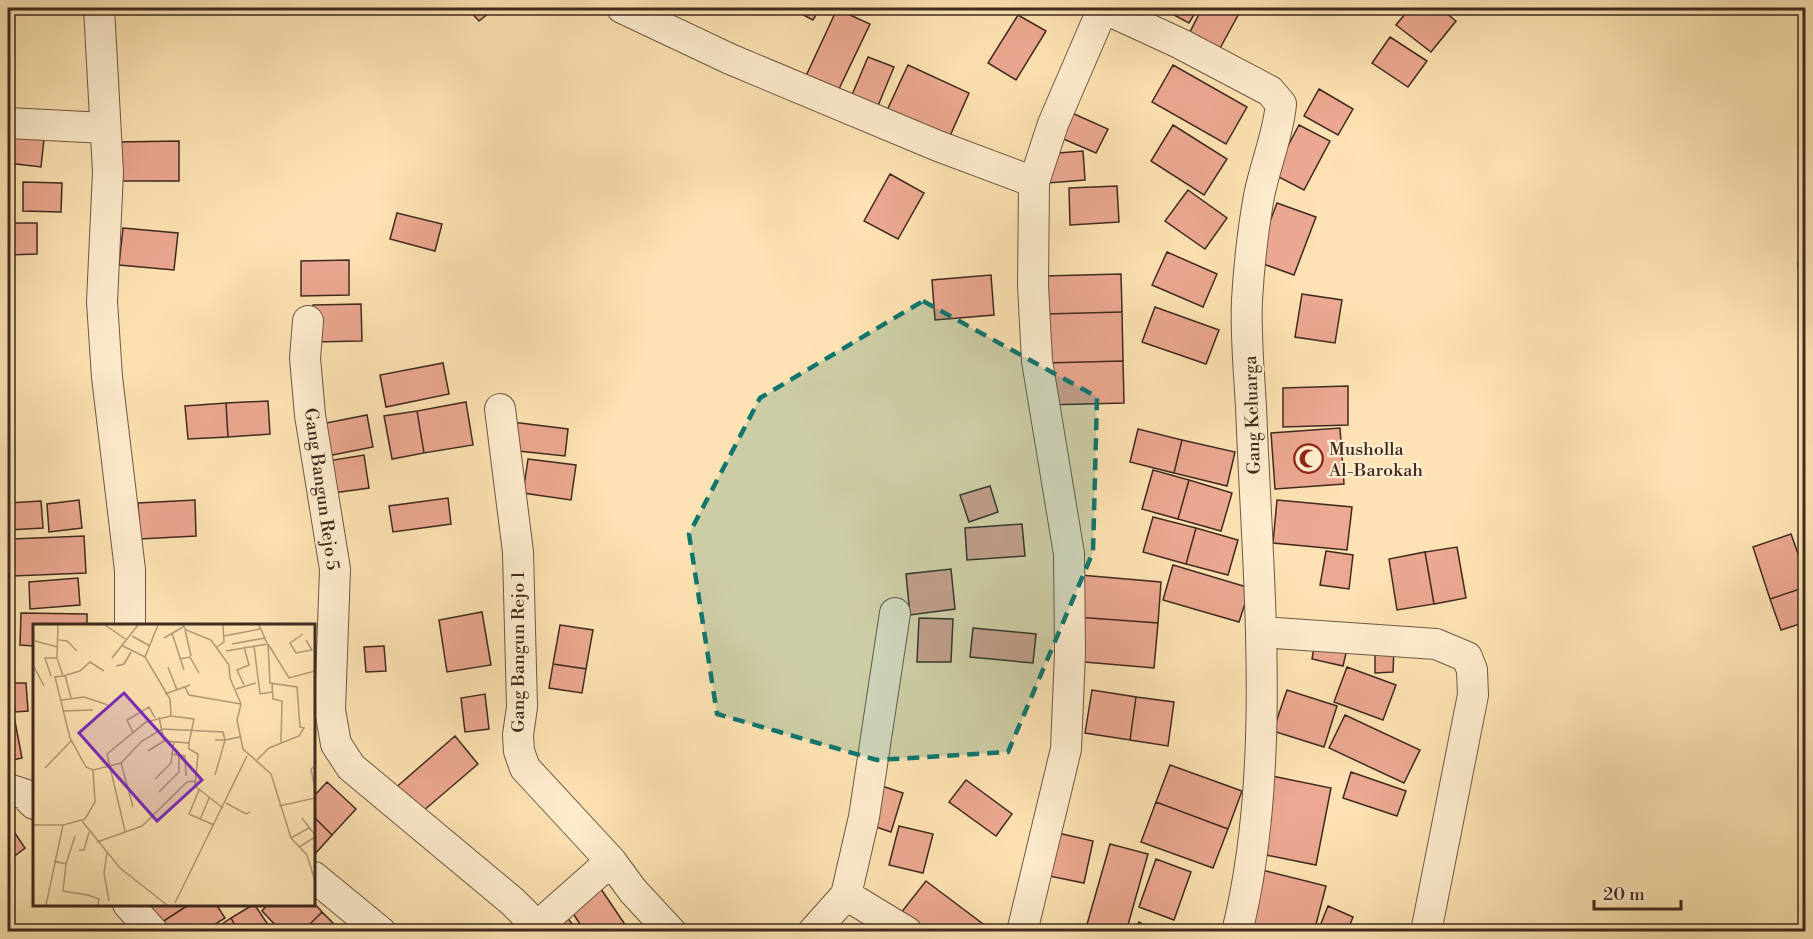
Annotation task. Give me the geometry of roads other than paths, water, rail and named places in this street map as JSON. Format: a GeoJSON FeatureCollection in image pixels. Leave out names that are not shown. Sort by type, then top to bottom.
{"type":"FeatureCollection","features":[{"type":"Feature","properties":{"kind":"street"},"geometry":{"type":"LineString","coordinates":[[99,8],[108,172],[102,302],[107,377],[130,570],[130,624]]}},
{"type":"Feature","properties":{"kind":"street"},"geometry":{"type":"LineString","coordinates":[[622,8],[730,59],[939,146],[1034,182]]}},
{"type":"Feature","properties":{"kind":"street"},"geometry":{"type":"LineString","coordinates":[[1022,932],[1066,748],[1070,653],[1069,554],[1037,361],[1033,286],[1034,182],[1053,124],[1103,8]]}},
{"type":"Feature","properties":{"kind":"street","name":"Gang Keluarga"},"geometry":{"type":"LineString","coordinates":[[1103,8],[1181,44],[1270,91],[1281,104],[1259,197],[1247,301],[1261,633],[1256,827],[1246,896],[1237,932]]}},
{"type":"Feature","properties":{"kind":"street"},"geometry":{"type":"LineString","coordinates":[[8,123],[105,128]]}},
{"type":"Feature","properties":{"kind":"street","name":"Gang Bangun Rejo 5"},"geometry":{"type":"LineString","coordinates":[[308,321],[305,358],[310,415],[335,569],[330,710],[336,744],[351,767],[505,895],[534,929]]}},
{"type":"Feature","properties":{"kind":"street","name":"Gang Bangun Rejo 1"},"geometry":{"type":"LineString","coordinates":[[500,409],[518,552],[522,707],[518,735],[519,751],[525,768],[611,861],[633,891],[671,932]]}},
{"type":"Feature","properties":{"kind":"street"},"geometry":{"type":"LineString","coordinates":[[813,932],[846,895],[864,817],[895,613]]}},
{"type":"Feature","properties":{"kind":"street"},"geometry":{"type":"LineString","coordinates":[[1261,633],[1436,644],[1467,657],[1472,670],[1473,695],[1426,932]]}},
{"type":"Feature","properties":{"kind":"street"},"geometry":{"type":"LineString","coordinates":[[8,789],[24,794],[33,803]]}},
{"type":"Feature","properties":{"kind":"street"},"geometry":{"type":"LineString","coordinates":[[534,929],[611,861]]}},
{"type":"Feature","properties":{"kind":"street"},"geometry":{"type":"LineString","coordinates":[[315,878],[381,932]]}},
{"type":"Feature","properties":{"kind":"street"},"geometry":{"type":"LineString","coordinates":[[846,895],[907,932]]}},
{"type":"Feature","properties":{"kind":"street"},"geometry":{"type":"LineString","coordinates":[[130,906],[153,932]]}},
{"type":"Feature","properties":{"kind":"place","name":"Musholla Al-Barokah"},"geometry":{"type":"Point","coordinates":[1308,459]}}]}
